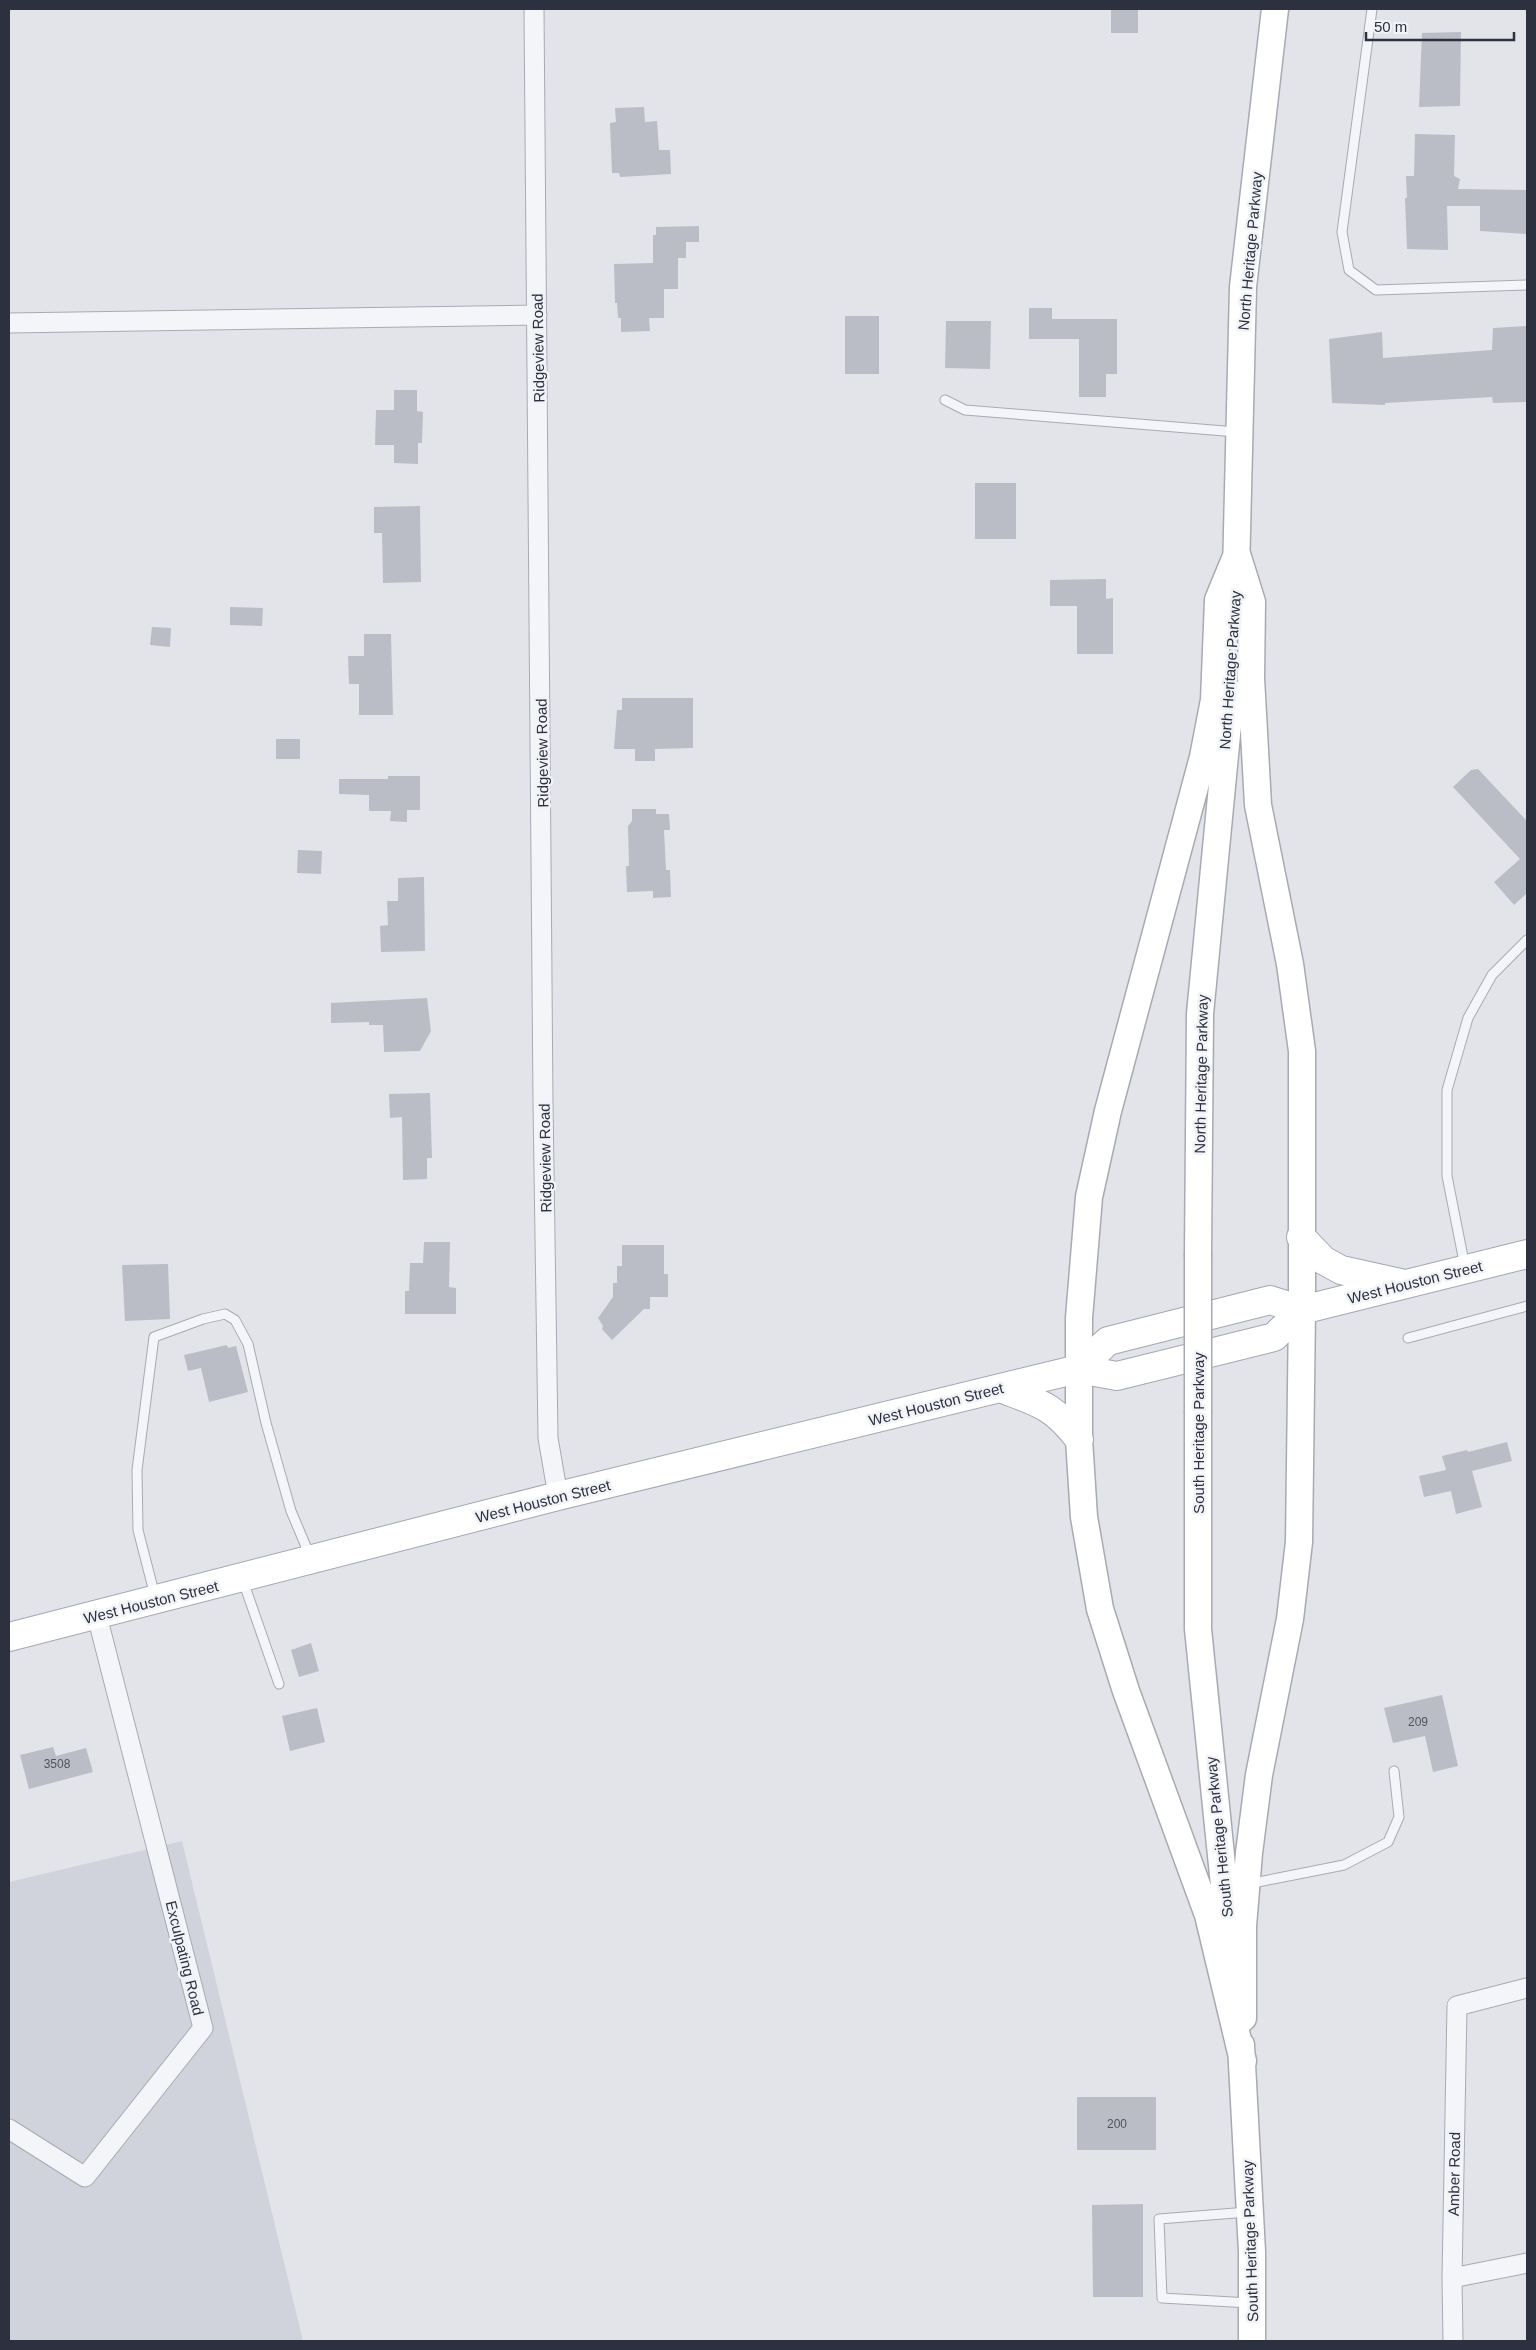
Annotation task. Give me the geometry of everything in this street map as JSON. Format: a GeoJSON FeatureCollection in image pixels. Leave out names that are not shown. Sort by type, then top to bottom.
{"type":"FeatureCollection","features":[{"type":"Feature","properties":{"kind":"main road","name":"North Heritage Parkway"},"geometry":{"type":"LineString","coordinates":[[1198,1333],[1200,1014],[1232,678],[1244,287],[1275,9]]}},
{"type":"Feature","properties":{"kind":"main road"},"geometry":{"type":"LineString","coordinates":[[1235,1887],[1290,1619],[1298,1542],[1302,1310],[1302,1052],[1290,964],[1258,805],[1251,678],[1252,602],[1237,554]]}},
{"type":"Feature","properties":{"kind":"main road"},"geometry":{"type":"LineString","coordinates":[[1237,554],[1218,600],[1214,700],[1203,757],[1108,1111],[1089,1198],[1081,1274],[1078,1369],[1079,1439],[1084,1517],[1100,1610],[1126,1691],[1208,1915],[1243,2061]]}},
{"type":"Feature","properties":{"kind":"main road"},"geometry":{"type":"LineString","coordinates":[[1301,1237],[1322,1260],[1341,1270],[1406,1284]]}},
{"type":"Feature","properties":{"kind":"main road","name":"West Houston Street"},"geometry":{"type":"LineString","coordinates":[[9,1637],[156,1601],[558,1496],[1078,1369],[1117,1376],[1274,1337],[1302,1310],[1527,1254]]}},
{"type":"Feature","properties":{"kind":"main road","name":"West Houston Street"},"geometry":{"type":"LineString","coordinates":[[1078,1369],[1108,1341],[1270,1300],[1302,1310]]}},
{"type":"Feature","properties":{"kind":"main road","name":"South Heritage Parkway"},"geometry":{"type":"LineString","coordinates":[[1198,1333],[1198,1629],[1235,1887],[1250,2212],[1252,2341]]}},
{"type":"Feature","properties":{"kind":"main road"},"geometry":{"type":"LineString","coordinates":[[1000,1388],[1047,1407],[1064,1419],[1079,1439]]}},
{"type":"Feature","properties":{"kind":"street","name":"Ridgeview Road"},"geometry":{"type":"LineString","coordinates":[[534,9],[543,1103],[548,1438],[558,1496]]}},
{"type":"Feature","properties":{"kind":"street"},"geometry":{"type":"LineString","coordinates":[[9,323],[537,315]]}},
{"type":"Feature","properties":{"kind":"street","name":"Exculpating Road"},"geometry":{"type":"LineString","coordinates":[[9,2129],[85,2177],[203,2028],[97,1616]]}},
{"type":"Feature","properties":{"kind":"street","name":"Amber Road"},"geometry":{"type":"LineString","coordinates":[[1454,2341],[1452,2278],[1457,2006],[1527,1988]]}},
{"type":"Feature","properties":{"kind":"street"},"geometry":{"type":"LineString","coordinates":[[1452,2278],[1527,2263]]}},
{"type":"Feature","properties":{"kind":"lane"},"geometry":{"type":"LineString","coordinates":[[1372,9],[1342,232],[1349,270],[1376,290],[1527,285]]}},
{"type":"Feature","properties":{"kind":"lane"},"geometry":{"type":"LineString","coordinates":[[945,400],[965,410],[1239,432]]}},
{"type":"Feature","properties":{"kind":"lane"},"geometry":{"type":"LineString","coordinates":[[1465,1269],[1447,1176],[1447,1090],[1468,1018],[1492,975],[1527,940]]}},
{"type":"Feature","properties":{"kind":"lane"},"geometry":{"type":"LineString","coordinates":[[1408,1338],[1527,1306]]}},
{"type":"Feature","properties":{"kind":"lane"},"geometry":{"type":"LineString","coordinates":[[156,1601],[138,1530],[137,1470],[154,1337],[203,1319],[225,1314],[236,1320],[248,1344],[266,1423],[291,1511],[312,1560]]}},
{"type":"Feature","properties":{"kind":"lane"},"geometry":{"type":"LineString","coordinates":[[243,1578],[279,1684]]}},
{"type":"Feature","properties":{"kind":"lane"},"geometry":{"type":"LineString","coordinates":[[1235,1887],[1344,1865],[1388,1842],[1399,1817],[1394,1772]]}},
{"type":"Feature","properties":{"kind":"lane"},"geometry":{"type":"LineString","coordinates":[[1250,2212],[1159,2219],[1162,2298],[1252,2303]]}},
{"type":"Feature","properties":{"kind":"shaded area"},"geometry":{"type":"Polygon","coordinates":[[[182,1841],[303,2341],[9,2341],[9,1882],[182,1841]]]}},
{"type":"Feature","properties":{"kind":"building"},"geometry":{"type":"Polygon","coordinates":[[[1111,9],[1138,9],[1138,33],[1111,33],[1111,9]]]}},
{"type":"Feature","properties":{"kind":"building"},"geometry":{"type":"Polygon","coordinates":[[[1461,32],[1460,106],[1419,107],[1422,33],[1461,32]]]}},
{"type":"Feature","properties":{"kind":"building"},"geometry":{"type":"Polygon","coordinates":[[[644,107],[645,122],[657,121],[659,150],[670,150],[671,174],[620,177],[619,173],[612,173],[610,123],[616,122],[615,108],[644,107]]]}},
{"type":"Feature","properties":{"kind":"building"},"geometry":{"type":"Polygon","coordinates":[[[1415,134],[1455,135],[1454,176],[1460,179],[1458,189],[1527,190],[1527,234],[1480,231],[1480,206],[1447,206],[1448,250],[1407,249],[1406,176],[1414,176],[1415,134]]]}},
{"type":"Feature","properties":{"kind":"building"},"geometry":{"type":"Polygon","coordinates":[[[699,226],[699,242],[686,242],[686,258],[678,258],[678,289],[664,289],[664,318],[649,318],[650,331],[621,332],[621,318],[618,318],[617,303],[615,303],[614,264],[653,263],[653,235],[656,235],[656,227],[699,226]]]}},
{"type":"Feature","properties":{"kind":"building"},"geometry":{"type":"Polygon","coordinates":[[[1029,308],[1052,308],[1052,319],[1117,319],[1117,374],[1106,374],[1106,397],[1079,397],[1079,339],[1029,339],[1029,308]]]}},
{"type":"Feature","properties":{"kind":"building"},"geometry":{"type":"Polygon","coordinates":[[[845,316],[879,316],[879,374],[845,374],[845,316]]]}},
{"type":"Feature","properties":{"kind":"building"},"geometry":{"type":"Polygon","coordinates":[[[946,321],[991,321],[990,369],[945,368],[946,321]]]}},
{"type":"Feature","properties":{"kind":"building"},"geometry":{"type":"Polygon","coordinates":[[[1527,326],[1527,402],[1493,403],[1492,397],[1385,403],[1385,405],[1332,403],[1329,339],[1382,332],[1383,358],[1492,350],[1493,328],[1527,326]]]}},
{"type":"Feature","properties":{"kind":"building"},"geometry":{"type":"Polygon","coordinates":[[[394,390],[417,390],[417,411],[423,412],[422,443],[418,443],[418,464],[394,463],[394,445],[375,445],[376,410],[394,410],[394,390]]]}},
{"type":"Feature","properties":{"kind":"building"},"geometry":{"type":"Polygon","coordinates":[[[975,483],[1016,483],[1016,539],[975,539],[975,483]]]}},
{"type":"Feature","properties":{"kind":"building"},"geometry":{"type":"Polygon","coordinates":[[[420,506],[421,582],[383,583],[382,533],[374,533],[374,507],[420,506]]]}},
{"type":"Feature","properties":{"kind":"building"},"geometry":{"type":"Polygon","coordinates":[[[1106,579],[1106,599],[1113,598],[1113,654],[1077,654],[1077,606],[1050,606],[1050,580],[1106,579]]]}},
{"type":"Feature","properties":{"kind":"building"},"geometry":{"type":"Polygon","coordinates":[[[230,607],[263,608],[262,626],[230,625],[230,607]]]}},
{"type":"Feature","properties":{"kind":"building"},"geometry":{"type":"Polygon","coordinates":[[[152,627],[171,628],[170,647],[150,645],[152,627]]]}},
{"type":"Feature","properties":{"kind":"building"},"geometry":{"type":"Polygon","coordinates":[[[364,634],[391,634],[393,715],[359,715],[359,684],[349,684],[348,656],[364,656],[364,634]]]}},
{"type":"Feature","properties":{"kind":"building"},"geometry":{"type":"Polygon","coordinates":[[[622,698],[693,698],[693,748],[655,749],[655,761],[635,761],[635,749],[614,749],[617,710],[622,710],[622,698]]]}},
{"type":"Feature","properties":{"kind":"building"},"geometry":{"type":"Polygon","coordinates":[[[276,739],[300,739],[300,759],[276,759],[276,739]]]}},
{"type":"Feature","properties":{"kind":"building"},"geometry":{"type":"Polygon","coordinates":[[[1478,769],[1527,821],[1527,893],[1514,905],[1494,882],[1520,859],[1453,787],[1471,770],[1478,769]]]}},
{"type":"Feature","properties":{"kind":"building"},"geometry":{"type":"Polygon","coordinates":[[[388,776],[420,776],[420,810],[407,810],[407,822],[390,821],[391,811],[369,811],[369,795],[339,794],[339,779],[388,779],[388,776]]]}},
{"type":"Feature","properties":{"kind":"building"},"geometry":{"type":"Polygon","coordinates":[[[632,809],[656,809],[656,814],[669,814],[670,830],[664,830],[666,870],[670,870],[671,897],[653,898],[653,891],[627,892],[626,866],[629,866],[628,826],[632,821],[632,809]]]}},
{"type":"Feature","properties":{"kind":"building"},"geometry":{"type":"Polygon","coordinates":[[[298,850],[322,851],[321,874],[297,873],[298,850]]]}},
{"type":"Feature","properties":{"kind":"building"},"geometry":{"type":"Polygon","coordinates":[[[424,877],[425,951],[381,952],[380,926],[388,925],[387,901],[398,901],[398,878],[424,877]]]}},
{"type":"Feature","properties":{"kind":"building"},"geometry":{"type":"Polygon","coordinates":[[[427,998],[431,1031],[420,1051],[384,1052],[383,1025],[369,1025],[369,1022],[331,1023],[331,1003],[427,998]]]}},
{"type":"Feature","properties":{"kind":"building"},"geometry":{"type":"Polygon","coordinates":[[[430,1093],[432,1158],[427,1158],[427,1179],[403,1180],[402,1117],[390,1118],[389,1094],[430,1093]]]}},
{"type":"Feature","properties":{"kind":"building"},"geometry":{"type":"Polygon","coordinates":[[[424,1242],[450,1242],[449,1287],[456,1288],[456,1314],[405,1314],[405,1291],[409,1291],[410,1263],[423,1263],[424,1242]]]}},
{"type":"Feature","properties":{"kind":"building"},"geometry":{"type":"Polygon","coordinates":[[[622,1245],[664,1245],[664,1274],[668,1274],[668,1297],[650,1297],[650,1309],[644,1309],[612,1340],[602,1329],[603,1326],[598,1318],[613,1297],[613,1283],[617,1283],[617,1266],[622,1266],[622,1245]]]}},
{"type":"Feature","properties":{"kind":"building"},"geometry":{"type":"Polygon","coordinates":[[[168,1264],[170,1319],[125,1321],[122,1265],[168,1264]]]}},
{"type":"Feature","properties":{"kind":"building"},"geometry":{"type":"Polygon","coordinates":[[[227,1345],[228,1348],[236,1346],[248,1392],[209,1402],[201,1368],[188,1371],[184,1355],[227,1345]]]}},
{"type":"Feature","properties":{"kind":"building"},"geometry":{"type":"Polygon","coordinates":[[[1507,1442],[1512,1461],[1472,1471],[1482,1507],[1456,1514],[1451,1491],[1424,1497],[1419,1476],[1446,1470],[1442,1456],[1467,1450],[1468,1452],[1507,1442]]]}},
{"type":"Feature","properties":{"kind":"building"},"geometry":{"type":"Polygon","coordinates":[[[311,1643],[319,1671],[299,1677],[291,1650],[311,1643]]]}},
{"type":"Feature","properties":{"kind":"building"},"geometry":{"type":"Polygon","coordinates":[[[1442,1695],[1458,1766],[1433,1772],[1425,1736],[1393,1743],[1384,1708],[1442,1695]]]}},
{"type":"Feature","properties":{"kind":"building"},"geometry":{"type":"Polygon","coordinates":[[[317,1708],[325,1742],[290,1751],[282,1716],[317,1708]]]}},
{"type":"Feature","properties":{"kind":"building"},"geometry":{"type":"Polygon","coordinates":[[[53,1747],[56,1756],[86,1748],[93,1772],[29,1789],[20,1755],[53,1747]]]}},
{"type":"Feature","properties":{"kind":"building"},"geometry":{"type":"Polygon","coordinates":[[[1077,2097],[1156,2097],[1156,2150],[1077,2150],[1077,2097]]]}},
{"type":"Feature","properties":{"kind":"building"},"geometry":{"type":"Polygon","coordinates":[[[1143,2204],[1143,2297],[1093,2297],[1092,2205],[1143,2204]]]}}]}
